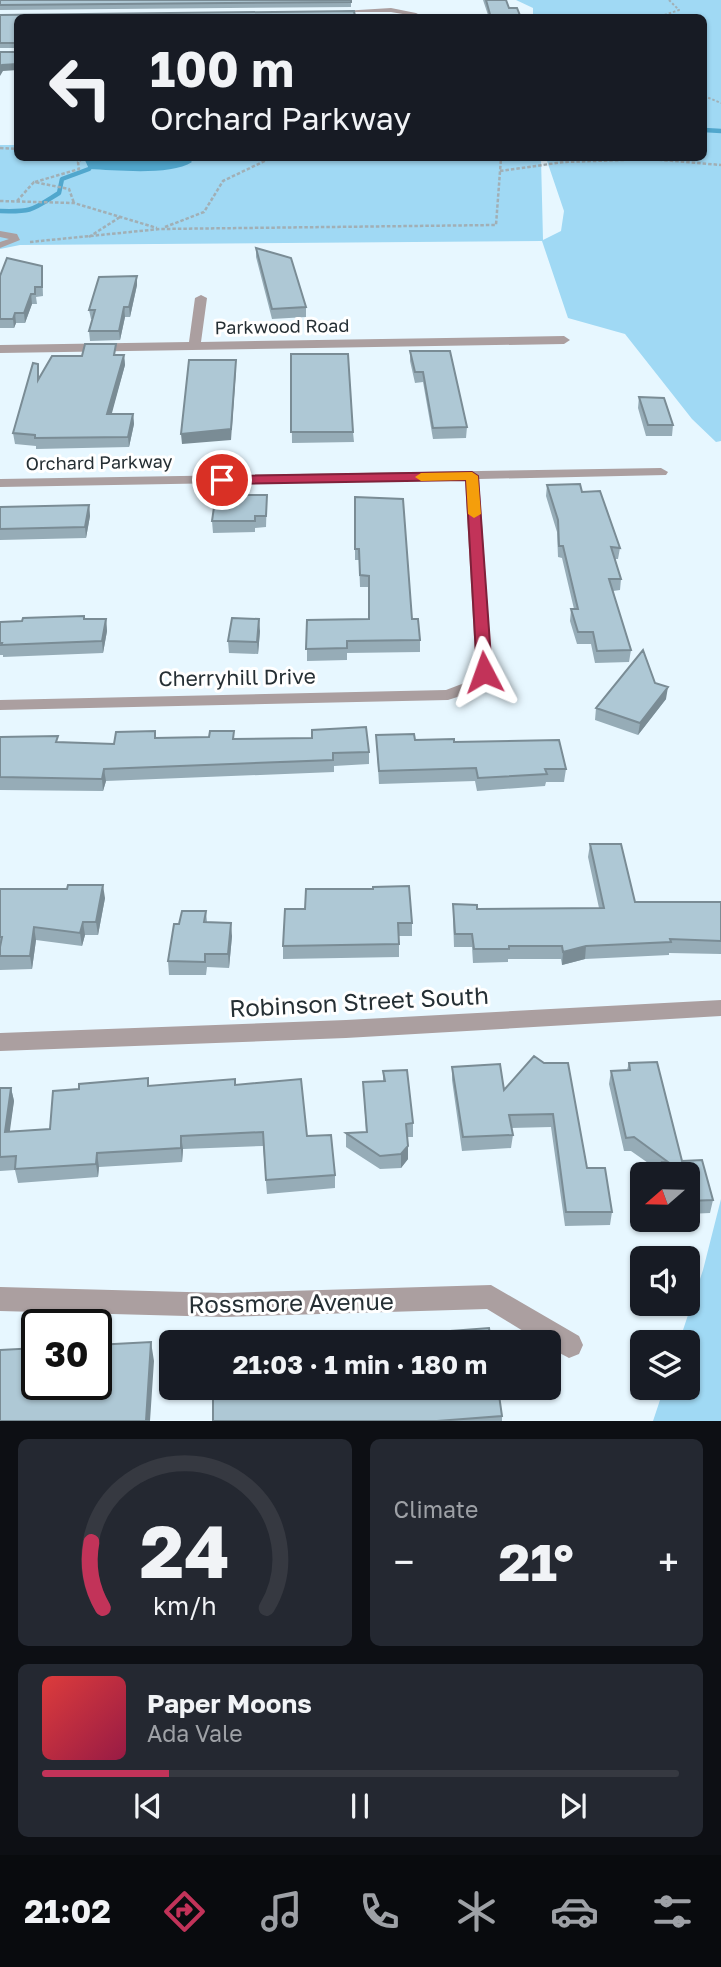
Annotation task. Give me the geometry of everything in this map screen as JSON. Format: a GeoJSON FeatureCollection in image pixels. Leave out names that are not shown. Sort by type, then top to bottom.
{"type":"FeatureCollection","features":[{"type":"Feature","properties":{"kind":"street"},"geometry":{"type":"LineString","coordinates":[[379,0],[384,11]]}},
{"type":"Feature","properties":{"kind":"street"},"geometry":{"type":"LineString","coordinates":[[324,12],[384,11],[416,14]]}},
{"type":"Feature","properties":{"kind":"street"},"geometry":{"type":"LineString","coordinates":[[0,234],[13,236],[15,240],[0,245]]}},
{"type":"Feature","properties":{"kind":"street"},"geometry":{"type":"LineString","coordinates":[[195,345],[201,298]]}},
{"type":"Feature","properties":{"kind":"street","name":"Parkwood Road"},"geometry":{"type":"LineString","coordinates":[[0,349],[564,340]]}},
{"type":"Feature","properties":{"kind":"street","name":"Orchard Parkway"},"geometry":{"type":"LineString","coordinates":[[0,483],[660,472]]}},
{"type":"Feature","properties":{"kind":"street","name":"Cherryhill Drive"},"geometry":{"type":"LineString","coordinates":[[0,705],[448,695],[473,686],[484,672],[472,476]]}},
{"type":"Feature","properties":{"kind":"street","name":"Robinson Street South"},"geometry":{"type":"LineString","coordinates":[[0,1042],[346,1029],[721,1008]]}},
{"type":"Feature","properties":{"kind":"street","name":"Rossmore Avenue"},"geometry":{"type":"LineString","coordinates":[[0,1300],[224,1305],[491,1297],[569,1345]]}},
{"type":"Feature","properties":{"kind":"path"},"geometry":{"type":"LineString","coordinates":[[668,14],[679,10],[669,0]]}},
{"type":"Feature","properties":{"kind":"path"},"geometry":{"type":"LineString","coordinates":[[16,202],[34,182],[79,169],[79,161]]}},
{"type":"Feature","properties":{"kind":"path"},"geometry":{"type":"LineString","coordinates":[[0,201],[74,204],[160,229],[204,212],[223,181],[265,161]]}},
{"type":"Feature","properties":{"kind":"path"},"geometry":{"type":"LineString","coordinates":[[30,242],[160,229],[496,225],[501,161]]}},
{"type":"Feature","properties":{"kind":"path"},"geometry":{"type":"LineString","coordinates":[[500,171],[564,162],[593,161]]}},
{"type":"Feature","properties":{"kind":"path"},"geometry":{"type":"LineString","coordinates":[[674,161],[721,165]]}},
{"type":"Feature","properties":{"kind":"path"},"geometry":{"type":"LineString","coordinates":[[34,182],[69,189],[74,204]]}},
{"type":"Feature","properties":{"kind":"path"},"geometry":{"type":"LineString","coordinates":[[88,237],[102,226],[121,217]]}},
{"type":"Feature","properties":{"kind":"shaded area"},"geometry":{"type":"Polygon","coordinates":[[[516,0],[721,0],[721,441],[716,442],[692,419],[625,334],[568,318],[542,241],[20,245],[0,249],[0,145],[14,145],[14,161],[541,161],[543,240],[561,231],[564,211],[547,161],[707,161],[707,14],[533,14],[533,8],[516,0]]]}},
{"type":"Feature","properties":{"kind":"shaded area"},"geometry":{"type":"Polygon","coordinates":[[[85,161],[192,162],[157,171],[89,169],[85,161]]]}},
{"type":"Feature","properties":{"kind":"shaded area"},"geometry":{"type":"Polygon","coordinates":[[[721,1199],[721,1421],[653,1421],[660,1400],[700,1400],[700,1330],[683,1330],[688,1316],[700,1316],[700,1279],[721,1199]]]}},
{"type":"Feature","properties":{"kind":"building"},"geometry":{"type":"Polygon","coordinates":[[[0,0],[351,0],[351,2],[0,5],[0,0]]]}},
{"type":"Feature","properties":{"kind":"building"},"geometry":{"type":"Polygon","coordinates":[[[486,0],[506,0],[509,8],[517,8],[519,14],[490,14],[486,0]]]}},
{"type":"Feature","properties":{"kind":"building"},"geometry":{"type":"Polygon","coordinates":[[[354,11],[355,14],[88,14],[354,11]]]}},
{"type":"Feature","properties":{"kind":"building"},"geometry":{"type":"Polygon","coordinates":[[[0,15],[14,15],[14,43],[0,43],[0,15]]]}},
{"type":"Feature","properties":{"kind":"building"},"geometry":{"type":"Polygon","coordinates":[[[0,52],[14,52],[14,64],[2,65],[0,69],[0,52]]]}},
{"type":"Feature","properties":{"kind":"building"},"geometry":{"type":"Polygon","coordinates":[[[256,248],[291,258],[306,307],[272,309],[256,248]]]}},
{"type":"Feature","properties":{"kind":"building"},"geometry":{"type":"Polygon","coordinates":[[[7,258],[42,266],[42,287],[35,287],[35,294],[31,294],[24,313],[15,313],[13,319],[0,319],[0,276],[7,258]]]}},
{"type":"Feature","properties":{"kind":"building"},"geometry":{"type":"Polygon","coordinates":[[[137,276],[129,307],[124,307],[119,331],[89,331],[95,310],[89,310],[99,277],[137,276]]]}},
{"type":"Feature","properties":{"kind":"building"},"geometry":{"type":"Polygon","coordinates":[[[85,344],[116,344],[114,355],[124,355],[107,414],[133,414],[128,437],[35,438],[35,435],[13,433],[33,363],[38,364],[38,380],[52,356],[82,356],[85,344]]]}},
{"type":"Feature","properties":{"kind":"building"},"geometry":{"type":"Polygon","coordinates":[[[410,351],[450,351],[467,427],[433,428],[423,372],[415,372],[410,351]]]}},
{"type":"Feature","properties":{"kind":"building"},"geometry":{"type":"Polygon","coordinates":[[[291,354],[348,354],[353,432],[291,432],[291,354]]]}},
{"type":"Feature","properties":{"kind":"building"},"geometry":{"type":"Polygon","coordinates":[[[189,360],[236,360],[231,429],[181,434],[189,360]]]}},
{"type":"Feature","properties":{"kind":"building"},"geometry":{"type":"Polygon","coordinates":[[[639,397],[664,398],[673,425],[648,425],[639,397]]]}},
{"type":"Feature","properties":{"kind":"building"},"geometry":{"type":"Polygon","coordinates":[[[580,484],[582,492],[600,491],[620,548],[611,547],[621,579],[609,579],[631,650],[597,651],[593,632],[578,632],[571,609],[578,609],[563,546],[559,546],[558,520],[547,485],[580,484]]]}},
{"type":"Feature","properties":{"kind":"building"},"geometry":{"type":"Polygon","coordinates":[[[236,495],[267,495],[266,516],[255,516],[255,521],[212,521],[215,500],[236,500],[236,495]]]}},
{"type":"Feature","properties":{"kind":"building"},"geometry":{"type":"Polygon","coordinates":[[[355,497],[403,499],[412,619],[418,619],[420,640],[347,641],[347,648],[306,649],[307,620],[369,619],[369,576],[360,575],[359,549],[355,549],[355,497]]]}},
{"type":"Feature","properties":{"kind":"building"},"geometry":{"type":"Polygon","coordinates":[[[89,505],[85,527],[0,529],[0,507],[89,505]]]}},
{"type":"Feature","properties":{"kind":"building"},"geometry":{"type":"Polygon","coordinates":[[[84,616],[84,619],[106,619],[102,641],[0,643],[0,622],[22,621],[23,618],[84,616]]]}},
{"type":"Feature","properties":{"kind":"building"},"geometry":{"type":"Polygon","coordinates":[[[232,618],[259,619],[257,642],[228,641],[232,618]]]}},
{"type":"Feature","properties":{"kind":"building"},"geometry":{"type":"Polygon","coordinates":[[[643,650],[655,683],[668,687],[640,723],[596,708],[643,650]]]}},
{"type":"Feature","properties":{"kind":"building"},"geometry":{"type":"Polygon","coordinates":[[[366,727],[369,752],[333,753],[333,760],[104,769],[102,779],[0,777],[0,737],[58,736],[56,742],[114,744],[116,732],[155,731],[155,738],[209,737],[210,731],[234,731],[233,739],[312,738],[312,730],[366,727]]]}},
{"type":"Feature","properties":{"kind":"building"},"geometry":{"type":"Polygon","coordinates":[[[414,734],[415,740],[454,739],[454,742],[559,740],[566,769],[545,769],[547,774],[478,778],[476,768],[379,771],[376,735],[414,734]]]}},
{"type":"Feature","properties":{"kind":"building"},"geometry":{"type":"Polygon","coordinates":[[[590,844],[621,844],[635,902],[721,902],[721,941],[670,939],[671,942],[586,946],[563,952],[562,946],[474,949],[472,934],[455,934],[453,904],[477,905],[477,909],[604,908],[590,844]]]}},
{"type":"Feature","properties":{"kind":"building"},"geometry":{"type":"Polygon","coordinates":[[[68,885],[103,885],[96,922],[83,922],[80,933],[34,927],[30,956],[0,956],[0,889],[67,889],[68,885]]]}},
{"type":"Feature","properties":{"kind":"building"},"geometry":{"type":"Polygon","coordinates":[[[409,886],[412,923],[398,923],[399,944],[283,946],[285,909],[305,909],[306,889],[409,886]]]}},
{"type":"Feature","properties":{"kind":"building"},"geometry":{"type":"Polygon","coordinates":[[[182,911],[206,911],[204,922],[231,923],[228,954],[205,954],[205,962],[168,961],[174,924],[179,924],[182,911]]]}},
{"type":"Feature","properties":{"kind":"building"},"geometry":{"type":"Polygon","coordinates":[[[534,1056],[544,1063],[568,1063],[587,1168],[605,1168],[612,1212],[566,1212],[553,1114],[509,1115],[513,1135],[463,1137],[452,1067],[500,1064],[504,1090],[534,1056]]]}},
{"type":"Feature","properties":{"kind":"building"},"geometry":{"type":"Polygon","coordinates":[[[657,1062],[682,1161],[702,1160],[713,1200],[700,1201],[700,1162],[668,1162],[634,1137],[626,1138],[611,1071],[630,1070],[629,1063],[657,1062]]]}},
{"type":"Feature","properties":{"kind":"building"},"geometry":{"type":"Polygon","coordinates":[[[407,1070],[413,1123],[406,1124],[408,1146],[401,1154],[380,1156],[346,1133],[367,1132],[363,1082],[385,1081],[383,1071],[407,1070]]]}},
{"type":"Feature","properties":{"kind":"building"},"geometry":{"type":"Polygon","coordinates":[[[148,1078],[148,1086],[235,1079],[235,1085],[301,1079],[307,1136],[331,1135],[335,1175],[266,1180],[263,1132],[181,1136],[181,1148],[97,1153],[96,1164],[15,1169],[16,1156],[0,1157],[0,1088],[11,1088],[5,1132],[50,1129],[53,1091],[79,1089],[79,1084],[148,1078]]]}},
{"type":"Feature","properties":{"kind":"building"},"geometry":{"type":"Polygon","coordinates":[[[151,1342],[146,1421],[0,1421],[0,1350],[21,1349],[21,1400],[112,1400],[112,1344],[151,1342]]]}},
{"type":"Feature","properties":{"kind":"building"},"geometry":{"type":"Polygon","coordinates":[[[213,1400],[500,1400],[502,1416],[437,1421],[213,1421],[213,1400]]]}},
{"type":"Feature","properties":{"kind":"waterway"},"geometry":{"type":"LineString","coordinates":[[707,130],[721,131]]}},
{"type":"Feature","properties":{"kind":"waterway"},"geometry":{"type":"LineString","coordinates":[[0,211],[19,211],[37,206],[59,193],[62,179],[89,169]]}},
{"type":"Feature","properties":{"kind":"slow traffic"},"geometry":{"type":"LineString","coordinates":[[421,477],[472,476],[474,514]]}},
{"type":"Feature","properties":{"kind":"route"},"geometry":{"type":"LineString","coordinates":[[222,480],[472,476],[484,672]]}}]}
